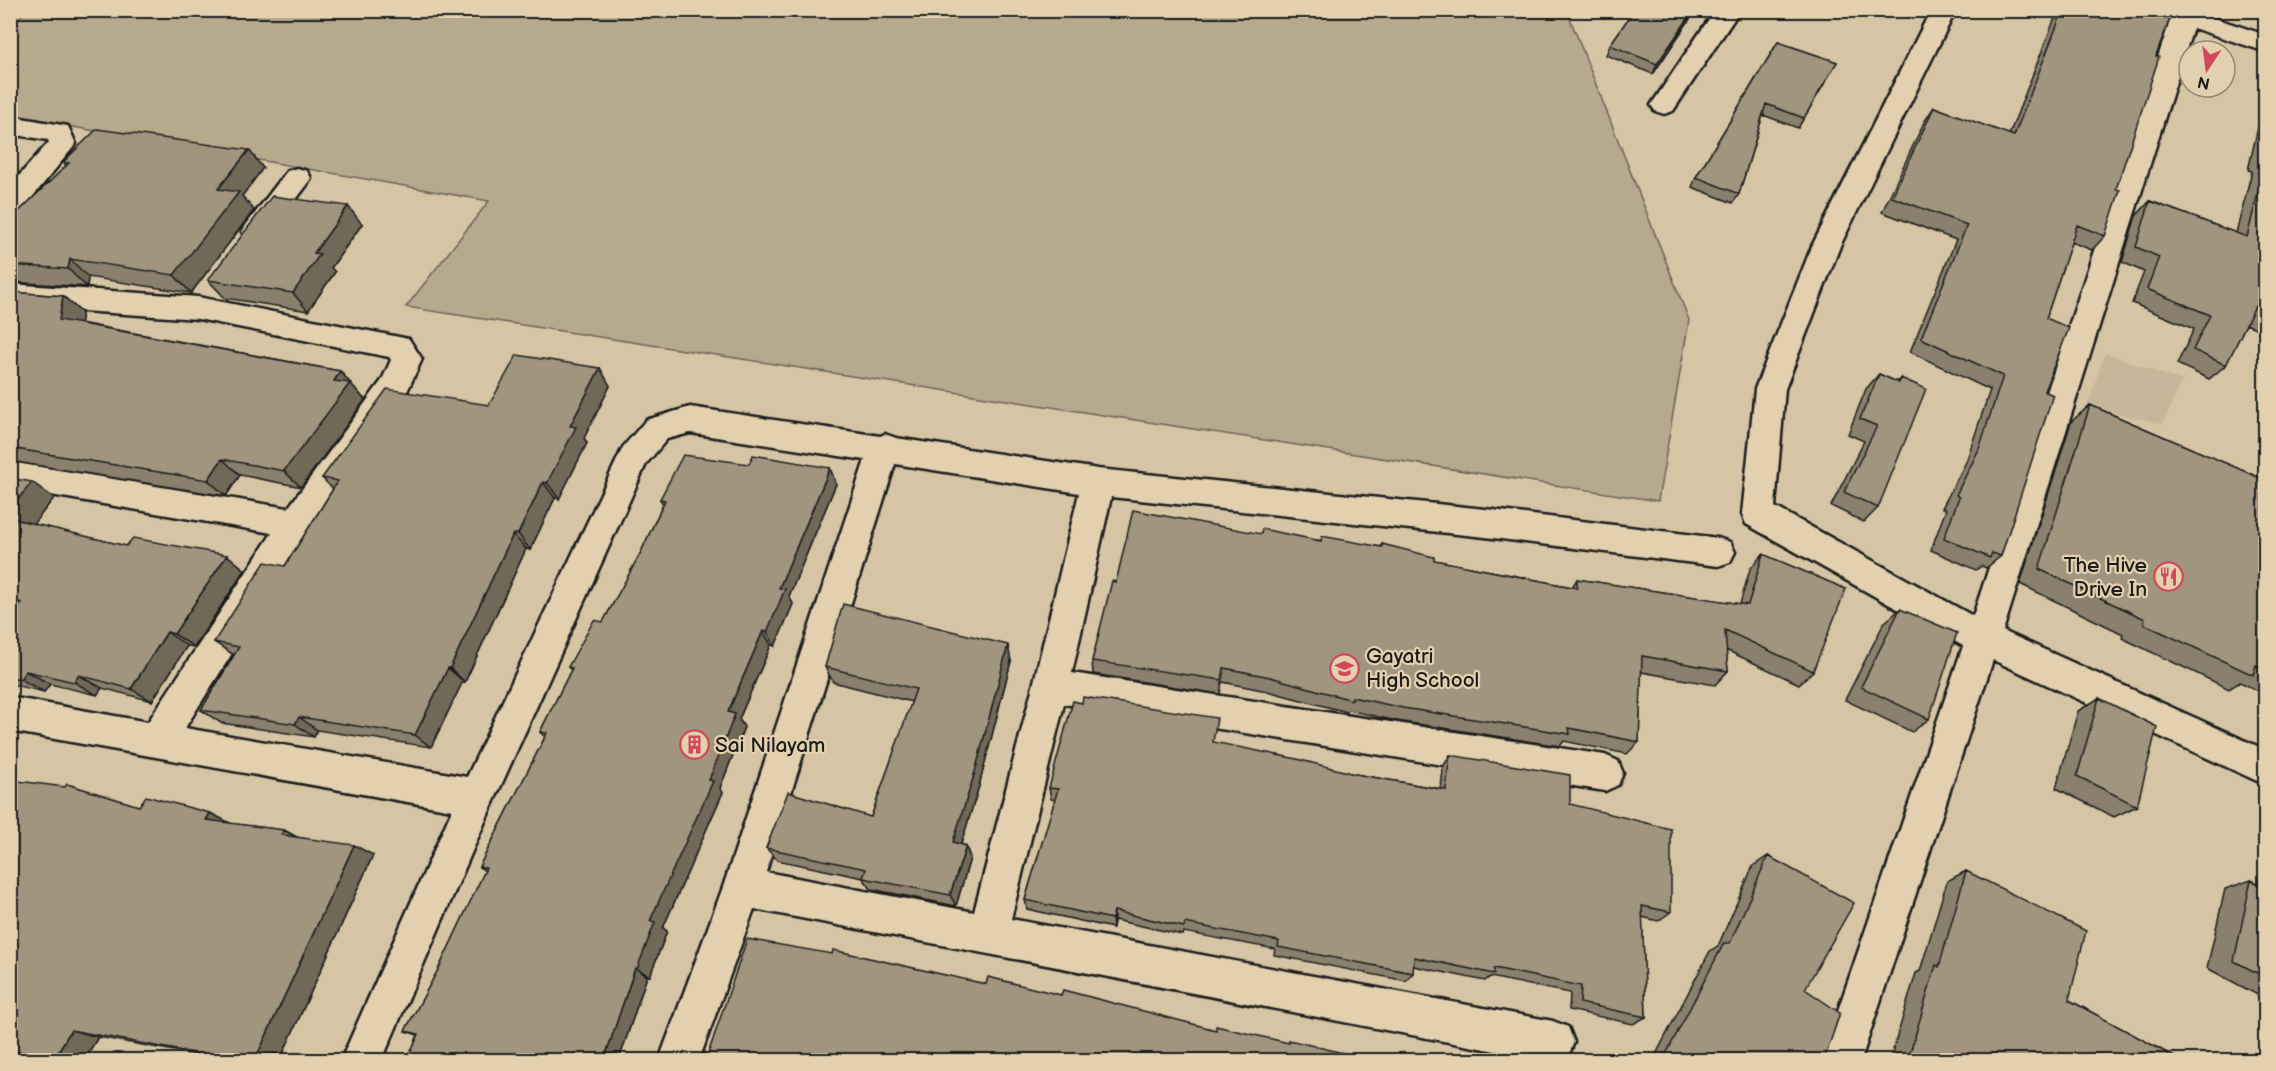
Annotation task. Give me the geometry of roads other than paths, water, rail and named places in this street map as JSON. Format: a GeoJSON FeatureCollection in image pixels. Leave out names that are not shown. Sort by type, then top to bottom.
{"type":"FeatureCollection","features":[{"type":"Feature","properties":{"kind":"street"},"geometry":{"type":"LineString","coordinates":[[1664,105],[1728,10]]}},
{"type":"Feature","properties":{"kind":"street"},"geometry":{"type":"LineString","coordinates":[[1944,10],[1826,246],[1770,389],[1758,514],[1983,639],[2265,768]]}},
{"type":"Feature","properties":{"kind":"street"},"geometry":{"type":"LineString","coordinates":[[1841,1060],[1983,639],[2173,14],[2265,44]]}},
{"type":"Feature","properties":{"kind":"street"},"geometry":{"type":"LineString","coordinates":[[10,125],[59,132],[63,144],[10,205]]}},
{"type":"Feature","properties":{"kind":"street"},"geometry":{"type":"LineString","coordinates":[[240,252],[297,178]]}},
{"type":"Feature","properties":{"kind":"street"},"geometry":{"type":"LineString","coordinates":[[10,295],[205,298],[398,347],[407,359],[394,387],[296,523],[157,740]]}},
{"type":"Feature","properties":{"kind":"street"},"geometry":{"type":"LineString","coordinates":[[361,1060],[477,797],[634,456],[657,429],[690,420],[885,447],[1098,482],[1473,521],[1718,552]]}},
{"type":"Feature","properties":{"kind":"street"},"geometry":{"type":"LineString","coordinates":[[679,1060],[742,887],[885,447]]}},
{"type":"Feature","properties":{"kind":"street"},"geometry":{"type":"LineString","coordinates":[[10,475],[296,523]]}},
{"type":"Feature","properties":{"kind":"street"},"geometry":{"type":"LineString","coordinates":[[988,934],[1051,686],[1098,482]]}},
{"type":"Feature","properties":{"kind":"street"},"geometry":{"type":"LineString","coordinates":[[1051,686],[1605,773]]}},
{"type":"Feature","properties":{"kind":"street"},"geometry":{"type":"LineString","coordinates":[[10,714],[477,797]]}},
{"type":"Feature","properties":{"kind":"street"},"geometry":{"type":"LineString","coordinates":[[742,887],[1553,1042]]}},
{"type":"Feature","properties":{"kind":"place","name":"The Hive Drive In"},"geometry":{"type":"Point","coordinates":[2168,577]}},
{"type":"Feature","properties":{"kind":"place","name":"Gayatri High School"},"geometry":{"type":"Point","coordinates":[1345,668]}},
{"type":"Feature","properties":{"kind":"place","name":"Sai Nilayam"},"geometry":{"type":"Point","coordinates":[694,745]}}]}
